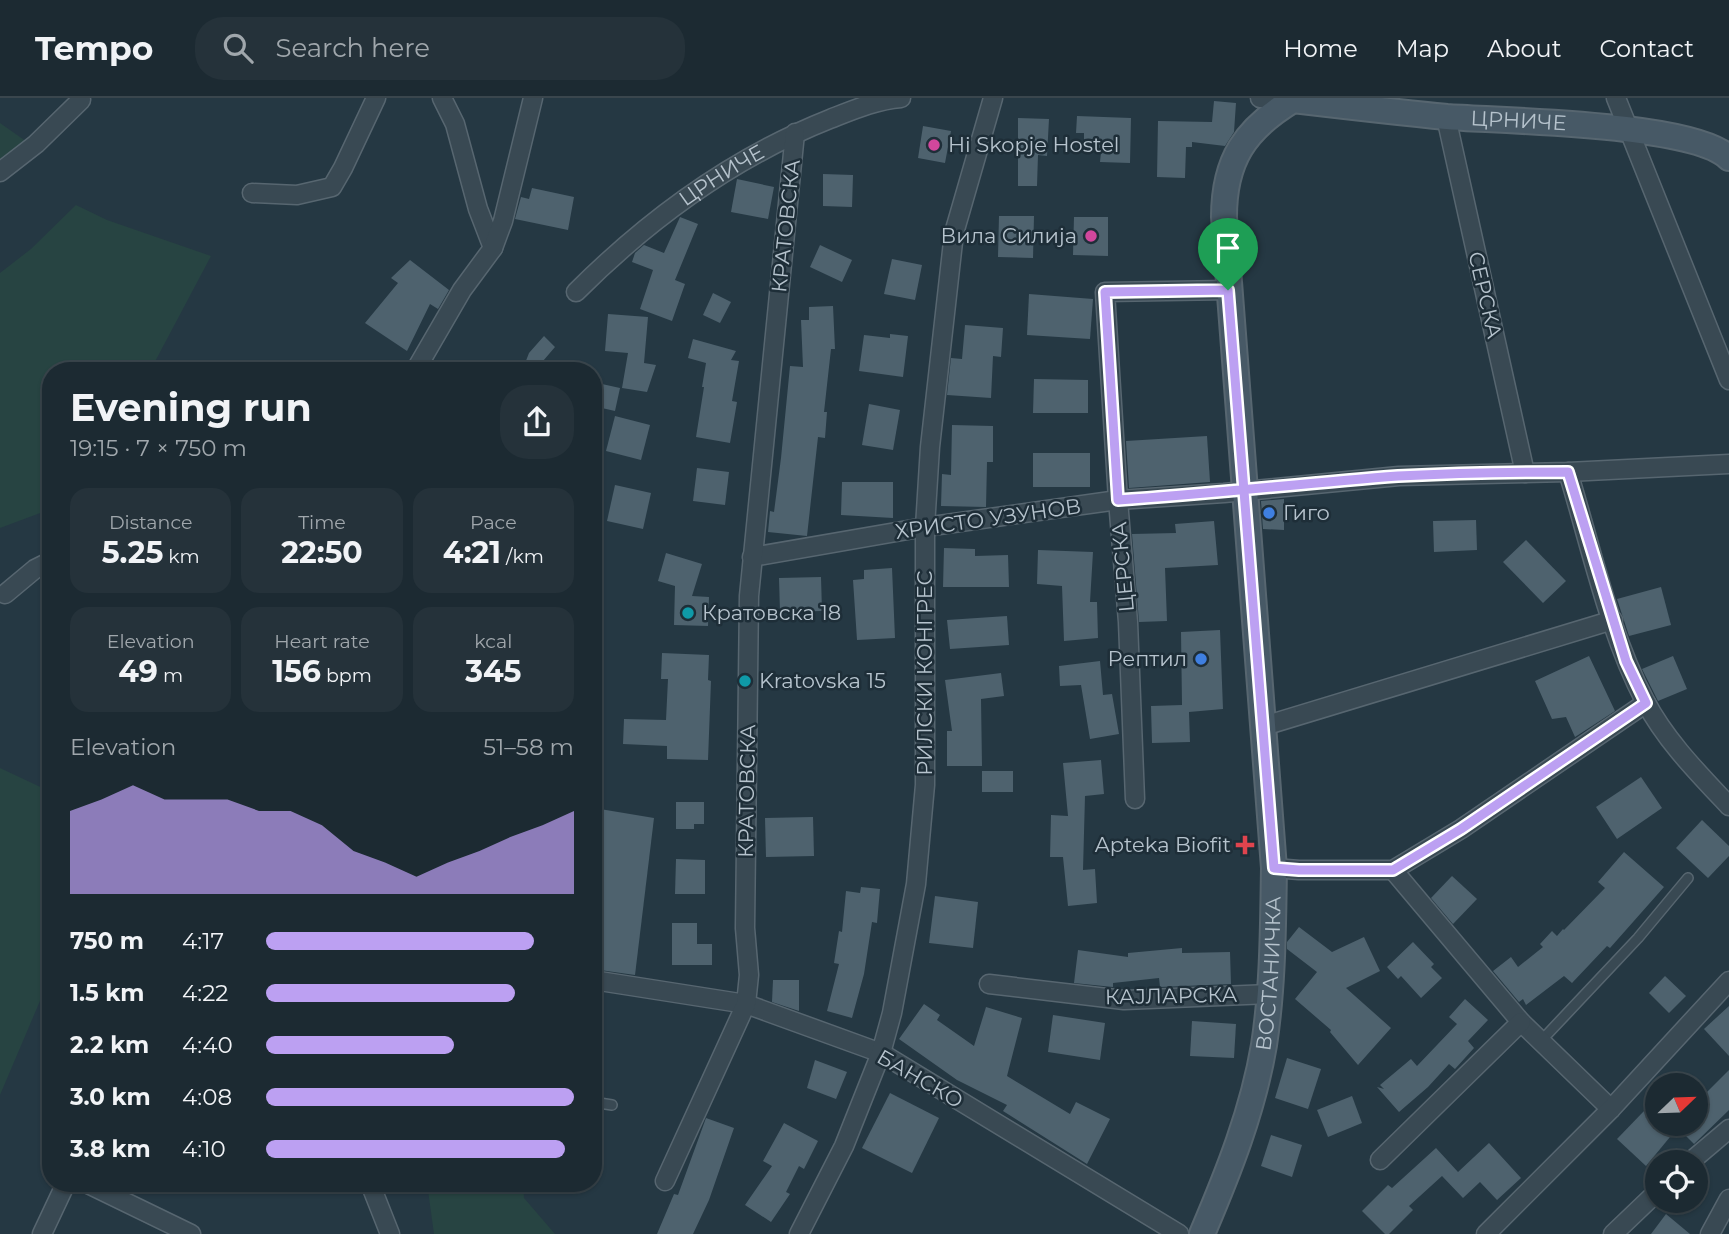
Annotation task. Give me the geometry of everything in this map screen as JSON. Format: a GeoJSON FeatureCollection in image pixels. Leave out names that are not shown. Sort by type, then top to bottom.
{"type":"FeatureCollection","features":[{"type":"Feature","properties":{"kind":"street"},"geometry":{"type":"LineString","coordinates":[[252,193],[297,195],[332,187],[376,98]]}},
{"type":"Feature","properties":{"kind":"street"},"geometry":{"type":"LineString","coordinates":[[442,98],[454,124],[478,209],[493,248]]}},
{"type":"Feature","properties":{"kind":"street"},"geometry":{"type":"LineString","coordinates":[[420,362],[461,290],[493,248],[503,221],[533,98]]}},
{"type":"Feature","properties":{"kind":"street","name":"ЦРНИЧЕ"},"geometry":{"type":"LineString","coordinates":[[576,292],[616,252],[737,163],[795,133],[858,108],[894,98]]}},
{"type":"Feature","properties":{"kind":"street","name":"РИЛСКИ КОНГРЕС"},"geometry":{"type":"LineString","coordinates":[[799,1234],[844,1146],[881,1054],[892,1013],[916,884],[925,785],[925,527],[930,447],[954,233],[993,98]]}},
{"type":"Feature","properties":{"kind":"street","name":"ЦРНИЧЕ"},"geometry":{"type":"LineString","coordinates":[[1260,98],[1446,117],[1628,130],[1687,139],[1716,149],[1729,158]]}},
{"type":"Feature","properties":{"kind":"street"},"geometry":{"type":"LineString","coordinates":[[1616,98],[1729,380]]}},
{"type":"Feature","properties":{"kind":"street"},"geometry":{"type":"LineString","coordinates":[[0,172],[36,144],[81,100]]}},
{"type":"Feature","properties":{"kind":"street","name":"ВОСТАНИЧКА"},"geometry":{"type":"LineString","coordinates":[[1202,1234],[1239,1141],[1264,1045],[1270,994],[1274,868],[1228,290],[1224,200],[1230,167],[1237,152],[1254,129],[1273,112],[1293,100]]}},
{"type":"Feature","properties":{"kind":"street","name":"СЕРСКА"},"geometry":{"type":"LineString","coordinates":[[1446,117],[1525,472]]}},
{"type":"Feature","properties":{"kind":"street","name":"КРАТОВСКА"},"geometry":{"type":"LineString","coordinates":[[665,1181],[746,1004],[750,975],[745,928],[749,596],[795,133]]}},
{"type":"Feature","properties":{"kind":"street","name":"ЦЕРСКА"},"geometry":{"type":"LineString","coordinates":[[1135,799],[1128,622],[1105,292],[1228,290]]}},
{"type":"Feature","properties":{"kind":"street","name":"ХРИСТО УЗУНОВ"},"geometry":{"type":"LineString","coordinates":[[752,557],[925,527],[1118,500],[1399,476],[1568,472],[1729,464]]}},
{"type":"Feature","properties":{"kind":"street"},"geometry":{"type":"LineString","coordinates":[[1568,472],[1626,661],[1646,703],[1666,733],[1729,806]]}},
{"type":"Feature","properties":{"kind":"street"},"geometry":{"type":"LineString","coordinates":[[5,594],[42,566]]}},
{"type":"Feature","properties":{"kind":"street"},"geometry":{"type":"LineString","coordinates":[[1264,726],[1613,620]]}},
{"type":"Feature","properties":{"kind":"street"},"geometry":{"type":"LineString","coordinates":[[1274,868],[1393,870],[1461,829],[1646,703]]}},
{"type":"Feature","properties":{"kind":"street"},"geometry":{"type":"LineString","coordinates":[[1393,870],[1521,1022],[1611,1109]]}},
{"type":"Feature","properties":{"kind":"street","name":"БАНСКО"},"geometry":{"type":"LineString","coordinates":[[602,980],[746,1004],[881,1054],[1179,1234]]}},
{"type":"Feature","properties":{"kind":"street"},"geometry":{"type":"LineString","coordinates":[[1486,1234],[1611,1109],[1729,982]]}},
{"type":"Feature","properties":{"kind":"street","name":"КАЈЛАРСКА"},"geometry":{"type":"LineString","coordinates":[[989,984],[1124,1000],[1270,994]]}},
{"type":"Feature","properties":{"kind":"street"},"geometry":{"type":"LineString","coordinates":[[1380,1160],[1521,1022]]}},
{"type":"Feature","properties":{"kind":"street"},"geometry":{"type":"LineString","coordinates":[[1704,1150],[1729,1129]]}},
{"type":"Feature","properties":{"kind":"street"},"geometry":{"type":"LineString","coordinates":[[41,1234],[62,1192]]}},
{"type":"Feature","properties":{"kind":"street"},"geometry":{"type":"LineString","coordinates":[[105,1192],[191,1234]]}},
{"type":"Feature","properties":{"kind":"street"},"geometry":{"type":"LineString","coordinates":[[373,1192],[390,1234]]}},
{"type":"Feature","properties":{"kind":"street"},"geometry":{"type":"LineString","coordinates":[[1710,1234],[1729,1199]]}},
{"type":"Feature","properties":{"kind":"street"},"geometry":{"type":"LineString","coordinates":[[1613,1234],[1645,1203]]}},
{"type":"Feature","properties":{"kind":"lane"},"geometry":{"type":"LineString","coordinates":[[1540,1042],[1638,938],[1688,878]]}},
{"type":"Feature","properties":{"kind":"lane"},"geometry":{"type":"LineString","coordinates":[[602,1103],[612,1105]]}},
{"type":"Feature","properties":{"kind":"green space"},"geometry":{"type":"Polygon","coordinates":[[[0,123],[27,142],[0,164],[0,123]]]}},
{"type":"Feature","properties":{"kind":"green space"},"geometry":{"type":"Polygon","coordinates":[[[76,205],[107,220],[211,256],[155,362],[42,362],[42,512],[0,528],[0,273],[31,249],[76,205]]]}},
{"type":"Feature","properties":{"kind":"green space"},"geometry":{"type":"Polygon","coordinates":[[[0,768],[42,788],[42,996],[0,1095],[0,768]]]}},
{"type":"Feature","properties":{"kind":"green space"},"geometry":{"type":"Polygon","coordinates":[[[428,1192],[524,1192],[524,1198],[555,1234],[434,1234],[428,1192]]]}},
{"type":"Feature","properties":{"kind":"building"},"geometry":{"type":"Polygon","coordinates":[[[1214,101],[1236,103],[1234,132],[1225,146],[1192,142],[1192,147],[1186,147],[1185,178],[1157,177],[1158,121],[1212,122],[1214,101]]]}},
{"type":"Feature","properties":{"kind":"building"},"geometry":{"type":"Polygon","coordinates":[[[1077,116],[1131,118],[1130,163],[1100,162],[1101,152],[1084,152],[1084,133],[1076,133],[1077,116]]]}},
{"type":"Feature","properties":{"kind":"building"},"geometry":{"type":"Polygon","coordinates":[[[1018,118],[1049,119],[1047,156],[1038,155],[1037,186],[1018,186],[1018,118]]]}},
{"type":"Feature","properties":{"kind":"building","name":"Hi Skopje Hostel"},"geometry":{"type":"Polygon","coordinates":[[[923,126],[951,131],[945,163],[918,158],[923,126]]]}},
{"type":"Feature","properties":{"kind":"building"},"geometry":{"type":"Polygon","coordinates":[[[823,174],[853,175],[852,207],[823,206],[823,174]]]}},
{"type":"Feature","properties":{"kind":"building"},"geometry":{"type":"Polygon","coordinates":[[[737,179],[774,187],[768,219],[731,212],[737,179]]]}},
{"type":"Feature","properties":{"kind":"building"},"geometry":{"type":"Polygon","coordinates":[[[532,188],[574,197],[568,230],[515,219],[521,197],[529,199],[532,188]]]}},
{"type":"Feature","properties":{"kind":"building"},"geometry":{"type":"Polygon","coordinates":[[[999,216],[1034,216],[1033,258],[998,257],[999,216]]]}},
{"type":"Feature","properties":{"kind":"building"},"geometry":{"type":"Polygon","coordinates":[[[680,217],[698,224],[675,280],[685,284],[672,321],[640,309],[653,270],[632,262],[635,253],[644,245],[664,253],[680,217]]]}},
{"type":"Feature","properties":{"kind":"building","name":"Вила Силија"},"geometry":{"type":"Polygon","coordinates":[[[1074,217],[1108,217],[1108,256],[1073,255],[1074,217]]]}},
{"type":"Feature","properties":{"kind":"building"},"geometry":{"type":"Polygon","coordinates":[[[820,245],[852,260],[842,282],[810,267],[820,245]]]}},
{"type":"Feature","properties":{"kind":"building"},"geometry":{"type":"Polygon","coordinates":[[[892,259],[922,265],[915,300],[884,294],[892,259]]]}},
{"type":"Feature","properties":{"kind":"building"},"geometry":{"type":"Polygon","coordinates":[[[410,260],[449,290],[438,309],[430,304],[407,351],[365,323],[398,283],[391,278],[410,260]]]}},
{"type":"Feature","properties":{"kind":"building"},"geometry":{"type":"Polygon","coordinates":[[[713,293],[731,302],[720,323],[703,315],[713,293]]]}},
{"type":"Feature","properties":{"kind":"building"},"geometry":{"type":"Polygon","coordinates":[[[1029,294],[1093,299],[1090,339],[1027,335],[1029,294]]]}},
{"type":"Feature","properties":{"kind":"building"},"geometry":{"type":"Polygon","coordinates":[[[833,306],[835,349],[831,349],[824,412],[827,412],[825,438],[818,437],[807,536],[768,532],[770,511],[774,512],[790,366],[803,367],[801,320],[809,320],[809,307],[833,306]]]}},
{"type":"Feature","properties":{"kind":"building"},"geometry":{"type":"Polygon","coordinates":[[[608,314],[648,317],[644,363],[656,365],[647,392],[622,388],[628,353],[605,351],[608,314]]]}},
{"type":"Feature","properties":{"kind":"building"},"geometry":{"type":"Polygon","coordinates":[[[965,325],[1003,328],[1001,357],[993,356],[991,398],[947,395],[951,358],[962,359],[965,325]]]}},
{"type":"Feature","properties":{"kind":"building"},"geometry":{"type":"Polygon","coordinates":[[[890,334],[908,336],[903,377],[859,371],[864,335],[890,338],[890,334]]]}},
{"type":"Feature","properties":{"kind":"building"},"geometry":{"type":"Polygon","coordinates":[[[544,336],[555,347],[544,362],[526,362],[529,353],[544,336]]]}},
{"type":"Feature","properties":{"kind":"building"},"geometry":{"type":"Polygon","coordinates":[[[693,339],[736,351],[731,360],[739,361],[732,401],[737,402],[730,443],[696,437],[706,363],[688,358],[693,339]]]}},
{"type":"Feature","properties":{"kind":"building"},"geometry":{"type":"Polygon","coordinates":[[[1034,379],[1088,380],[1088,413],[1033,413],[1034,379]]]}},
{"type":"Feature","properties":{"kind":"building"},"geometry":{"type":"Polygon","coordinates":[[[602,384],[620,388],[615,411],[602,408],[602,384]]]}},
{"type":"Feature","properties":{"kind":"building"},"geometry":{"type":"Polygon","coordinates":[[[869,404],[900,410],[893,450],[862,445],[869,404]]]}},
{"type":"Feature","properties":{"kind":"building"},"geometry":{"type":"Polygon","coordinates":[[[615,416],[650,425],[641,460],[606,451],[615,416]]]}},
{"type":"Feature","properties":{"kind":"building"},"geometry":{"type":"Polygon","coordinates":[[[952,425],[993,426],[993,462],[987,462],[986,507],[941,506],[942,474],[951,475],[952,425]]]}},
{"type":"Feature","properties":{"kind":"building"},"geometry":{"type":"Polygon","coordinates":[[[1207,436],[1210,482],[1129,488],[1126,441],[1207,436]]]}},
{"type":"Feature","properties":{"kind":"building"},"geometry":{"type":"Polygon","coordinates":[[[1033,453],[1090,453],[1090,487],[1033,487],[1033,453]]]}},
{"type":"Feature","properties":{"kind":"building"},"geometry":{"type":"Polygon","coordinates":[[[697,468],[729,472],[725,505],[693,501],[697,468]]]}},
{"type":"Feature","properties":{"kind":"building"},"geometry":{"type":"Polygon","coordinates":[[[842,482],[893,482],[893,518],[841,515],[842,482]]]}},
{"type":"Feature","properties":{"kind":"building"},"geometry":{"type":"Polygon","coordinates":[[[615,485],[651,493],[643,529],[607,521],[615,485]]]}},
{"type":"Feature","properties":{"kind":"building","name":"Гиго"},"geometry":{"type":"Polygon","coordinates":[[[1284,499],[1284,530],[1263,529],[1261,501],[1284,499]]]}},
{"type":"Feature","properties":{"kind":"building"},"geometry":{"type":"Polygon","coordinates":[[[1476,520],[1477,550],[1434,552],[1433,521],[1476,520]]]}},
{"type":"Feature","properties":{"kind":"building"},"geometry":{"type":"Polygon","coordinates":[[[1214,521],[1218,565],[1165,568],[1167,621],[1139,622],[1132,534],[1176,533],[1175,524],[1214,521]]]}},
{"type":"Feature","properties":{"kind":"building"},"geometry":{"type":"Polygon","coordinates":[[[1526,540],[1566,581],[1543,603],[1503,562],[1526,540]]]}},
{"type":"Feature","properties":{"kind":"building"},"geometry":{"type":"Polygon","coordinates":[[[944,548],[975,549],[975,556],[1008,555],[1009,587],[943,587],[944,548]]]}},
{"type":"Feature","properties":{"kind":"building"},"geometry":{"type":"Polygon","coordinates":[[[1038,550],[1093,552],[1090,602],[1097,602],[1098,638],[1064,641],[1062,586],[1037,584],[1038,550]]]}},
{"type":"Feature","properties":{"kind":"building"},"geometry":{"type":"Polygon","coordinates":[[[666,553],[702,564],[692,596],[709,597],[708,626],[674,625],[675,586],[658,581],[666,553]]]}},
{"type":"Feature","properties":{"kind":"building"},"geometry":{"type":"Polygon","coordinates":[[[892,568],[895,638],[857,640],[853,580],[864,579],[864,570],[892,568]]]}},
{"type":"Feature","properties":{"kind":"building"},"geometry":{"type":"Polygon","coordinates":[[[821,577],[822,611],[780,612],[779,578],[821,577]]]}},
{"type":"Feature","properties":{"kind":"building"},"geometry":{"type":"Polygon","coordinates":[[[1661,587],[1671,625],[1629,636],[1617,599],[1661,587]]]}},
{"type":"Feature","properties":{"kind":"building"},"geometry":{"type":"Polygon","coordinates":[[[1007,616],[1009,645],[950,649],[947,620],[1007,616]]]}},
{"type":"Feature","properties":{"kind":"building","name":"Рептил"},"geometry":{"type":"Polygon","coordinates":[[[1220,630],[1223,709],[1189,712],[1190,742],[1152,743],[1151,706],[1182,705],[1181,632],[1220,630]]]}},
{"type":"Feature","properties":{"kind":"building"},"geometry":{"type":"Polygon","coordinates":[[[662,653],[709,655],[708,680],[711,681],[708,760],[667,759],[667,746],[623,744],[624,719],[666,720],[668,679],[661,679],[662,653]]]}},
{"type":"Feature","properties":{"kind":"building"},"geometry":{"type":"Polygon","coordinates":[[[1589,656],[1615,711],[1575,737],[1566,717],[1552,719],[1535,681],[1589,656]]]}},
{"type":"Feature","properties":{"kind":"building"},"geometry":{"type":"Polygon","coordinates":[[[1673,656],[1687,689],[1658,701],[1642,669],[1673,656]]]}},
{"type":"Feature","properties":{"kind":"building"},"geometry":{"type":"Polygon","coordinates":[[[1100,661],[1103,695],[1112,694],[1119,734],[1090,739],[1081,685],[1060,686],[1059,666],[1100,661]]]}},
{"type":"Feature","properties":{"kind":"building"},"geometry":{"type":"Polygon","coordinates":[[[1001,673],[1004,696],[981,699],[982,766],[947,766],[947,731],[952,731],[945,680],[1001,673]]]}},
{"type":"Feature","properties":{"kind":"building"},"geometry":{"type":"Polygon","coordinates":[[[1101,760],[1104,794],[1085,796],[1083,870],[1095,869],[1097,903],[1068,906],[1063,857],[1050,857],[1051,815],[1068,816],[1063,763],[1101,760]]]}},
{"type":"Feature","properties":{"kind":"building"},"geometry":{"type":"Polygon","coordinates":[[[982,771],[1013,771],[1013,792],[982,792],[982,771]]]}},
{"type":"Feature","properties":{"kind":"building"},"geometry":{"type":"Polygon","coordinates":[[[1641,777],[1662,808],[1617,839],[1596,807],[1641,777]]]}},
{"type":"Feature","properties":{"kind":"building"},"geometry":{"type":"Polygon","coordinates":[[[676,802],[704,802],[704,824],[694,824],[694,829],[676,829],[676,802]]]}},
{"type":"Feature","properties":{"kind":"building"},"geometry":{"type":"Polygon","coordinates":[[[602,809],[654,818],[635,975],[602,970],[602,809]]]}},
{"type":"Feature","properties":{"kind":"building"},"geometry":{"type":"Polygon","coordinates":[[[813,817],[814,856],[766,857],[765,818],[813,817]]]}},
{"type":"Feature","properties":{"kind":"building"},"geometry":{"type":"Polygon","coordinates":[[[1702,820],[1729,846],[1729,856],[1708,878],[1676,848],[1702,820]]]}},
{"type":"Feature","properties":{"kind":"building"},"geometry":{"type":"Polygon","coordinates":[[[1624,852],[1664,887],[1610,948],[1607,946],[1572,983],[1564,976],[1526,1005],[1523,999],[1519,1002],[1493,971],[1511,957],[1518,967],[1543,947],[1540,944],[1552,931],[1557,936],[1564,930],[1605,888],[1598,882],[1624,852]]]}},
{"type":"Feature","properties":{"kind":"building"},"geometry":{"type":"Polygon","coordinates":[[[676,859],[705,860],[705,894],[675,894],[676,859]]]}},
{"type":"Feature","properties":{"kind":"building"},"geometry":{"type":"Polygon","coordinates":[[[1452,876],[1477,899],[1453,924],[1431,898],[1452,876]]]}},
{"type":"Feature","properties":{"kind":"building"},"geometry":{"type":"Polygon","coordinates":[[[861,887],[880,889],[877,923],[872,922],[864,974],[852,1018],[827,1011],[839,964],[834,963],[839,931],[842,932],[846,891],[860,893],[861,887]]]}},
{"type":"Feature","properties":{"kind":"building"},"geometry":{"type":"Polygon","coordinates":[[[935,896],[978,902],[973,948],[929,943],[935,896]]]}},
{"type":"Feature","properties":{"kind":"building"},"geometry":{"type":"Polygon","coordinates":[[[672,923],[697,923],[697,944],[712,944],[712,965],[672,965],[672,923]]]}},
{"type":"Feature","properties":{"kind":"building"},"geometry":{"type":"Polygon","coordinates":[[[1299,927],[1332,952],[1364,937],[1380,971],[1346,988],[1391,1028],[1358,1065],[1331,1030],[1295,999],[1317,972],[1287,949],[1287,942],[1299,927]]]}},
{"type":"Feature","properties":{"kind":"building"},"geometry":{"type":"Polygon","coordinates":[[[1413,942],[1434,964],[1431,967],[1442,978],[1421,998],[1401,976],[1398,979],[1387,967],[1413,942]]]}},
{"type":"Feature","properties":{"kind":"building"},"geometry":{"type":"Polygon","coordinates":[[[1182,948],[1182,953],[1230,952],[1231,984],[1160,987],[1159,978],[1113,983],[1113,987],[1074,983],[1078,950],[1128,957],[1128,953],[1182,948]]]}},
{"type":"Feature","properties":{"kind":"building"},"geometry":{"type":"Polygon","coordinates":[[[1665,976],[1686,996],[1669,1013],[1649,993],[1665,976]]]}},
{"type":"Feature","properties":{"kind":"building"},"geometry":{"type":"Polygon","coordinates":[[[773,980],[799,980],[799,1011],[772,1002],[773,980]]]}},
{"type":"Feature","properties":{"kind":"building"},"geometry":{"type":"Polygon","coordinates":[[[1465,999],[1488,1020],[1468,1041],[1474,1048],[1455,1069],[1449,1064],[1399,1112],[1377,1087],[1384,1089],[1380,1085],[1411,1059],[1417,1066],[1457,1024],[1449,1017],[1465,999]]]}},
{"type":"Feature","properties":{"kind":"building"},"geometry":{"type":"Polygon","coordinates":[[[924,1004],[940,1015],[937,1020],[974,1046],[986,1007],[1022,1018],[1007,1076],[1070,1114],[1076,1102],[1110,1119],[1087,1164],[1003,1111],[1007,1105],[957,1080],[899,1039],[924,1004]]]}},
{"type":"Feature","properties":{"kind":"building"},"geometry":{"type":"Polygon","coordinates":[[[1729,1006],[1729,1056],[1704,1029],[1729,1006]]]}},
{"type":"Feature","properties":{"kind":"building"},"geometry":{"type":"Polygon","coordinates":[[[1053,1015],[1105,1023],[1100,1060],[1048,1052],[1053,1015]]]}},
{"type":"Feature","properties":{"kind":"building"},"geometry":{"type":"Polygon","coordinates":[[[1192,1021],[1236,1024],[1234,1058],[1190,1056],[1192,1021]]]}},
{"type":"Feature","properties":{"kind":"building"},"geometry":{"type":"Polygon","coordinates":[[[1287,1058],[1321,1069],[1308,1109],[1275,1098],[1287,1058]]]}},
{"type":"Feature","properties":{"kind":"building"},"geometry":{"type":"Polygon","coordinates":[[[815,1060],[847,1072],[836,1099],[807,1088],[815,1060]]]}},
{"type":"Feature","properties":{"kind":"building"},"geometry":{"type":"Polygon","coordinates":[[[1729,1070],[1729,1110],[1708,1130],[1708,1091],[1729,1070]]]}},
{"type":"Feature","properties":{"kind":"building"},"geometry":{"type":"Polygon","coordinates":[[[890,1093],[939,1118],[912,1173],[862,1148],[890,1093]]]}},
{"type":"Feature","properties":{"kind":"building"},"geometry":{"type":"Polygon","coordinates":[[[1352,1096],[1362,1123],[1328,1137],[1317,1110],[1352,1096]]]}},
{"type":"Feature","properties":{"kind":"building"},"geometry":{"type":"Polygon","coordinates":[[[1644,1111],[1645,1136],[1670,1137],[1659,1150],[1645,1150],[1645,1165],[1617,1139],[1644,1111]]]}},
{"type":"Feature","properties":{"kind":"building"},"geometry":{"type":"Polygon","coordinates":[[[706,1118],[734,1128],[709,1200],[693,1234],[657,1234],[674,1194],[678,1195],[706,1118]]]}},
{"type":"Feature","properties":{"kind":"building"},"geometry":{"type":"Polygon","coordinates":[[[784,1123],[818,1141],[804,1169],[799,1166],[786,1192],[790,1194],[771,1222],[745,1205],[772,1166],[763,1161],[784,1123]]]}},
{"type":"Feature","properties":{"kind":"building"},"geometry":{"type":"Polygon","coordinates":[[[1271,1135],[1302,1145],[1292,1177],[1261,1166],[1271,1135]]]}},
{"type":"Feature","properties":{"kind":"building"},"geometry":{"type":"Polygon","coordinates":[[[1686,1136],[1702,1136],[1694,1144],[1686,1136]]]}},
{"type":"Feature","properties":{"kind":"building"},"geometry":{"type":"Polygon","coordinates":[[[1489,1143],[1521,1178],[1497,1200],[1480,1182],[1463,1198],[1442,1176],[1409,1206],[1413,1210],[1389,1234],[1385,1234],[1362,1211],[1388,1185],[1392,1188],[1436,1148],[1458,1172],[1489,1143]]]}},
{"type":"Feature","properties":{"kind":"building"},"geometry":{"type":"Polygon","coordinates":[[[1666,1214],[1690,1234],[1651,1234],[1666,1214]]]}},
{"type":"Feature","properties":{"kind":"place","name":"Hi Skopje Hostel"},"geometry":{"type":"Point","coordinates":[934,145]}},
{"type":"Feature","properties":{"kind":"place","name":"Вила Силија"},"geometry":{"type":"Point","coordinates":[1091,236]}},
{"type":"Feature","properties":{"kind":"place","name":"Гиго"},"geometry":{"type":"Point","coordinates":[1269,513]}},
{"type":"Feature","properties":{"kind":"place","name":"Кратовска 18"},"geometry":{"type":"Point","coordinates":[688,613]}},
{"type":"Feature","properties":{"kind":"place","name":"Рептил"},"geometry":{"type":"Point","coordinates":[1201,659]}},
{"type":"Feature","properties":{"kind":"place","name":"Kratovska 15"},"geometry":{"type":"Point","coordinates":[745,681]}},
{"type":"Feature","properties":{"kind":"place","name":"Apteka Biofit"},"geometry":{"type":"Point","coordinates":[1245,845]}},
{"type":"Feature","properties":{"kind":"route"},"geometry":{"type":"LineString","coordinates":[[1228,290],[1105,292],[1118,500],[1224,493],[1246,490],[1399,476],[1568,472],[1626,661],[1646,703],[1461,829],[1393,870],[1274,868],[1246,490],[1228,290]]}}]}
